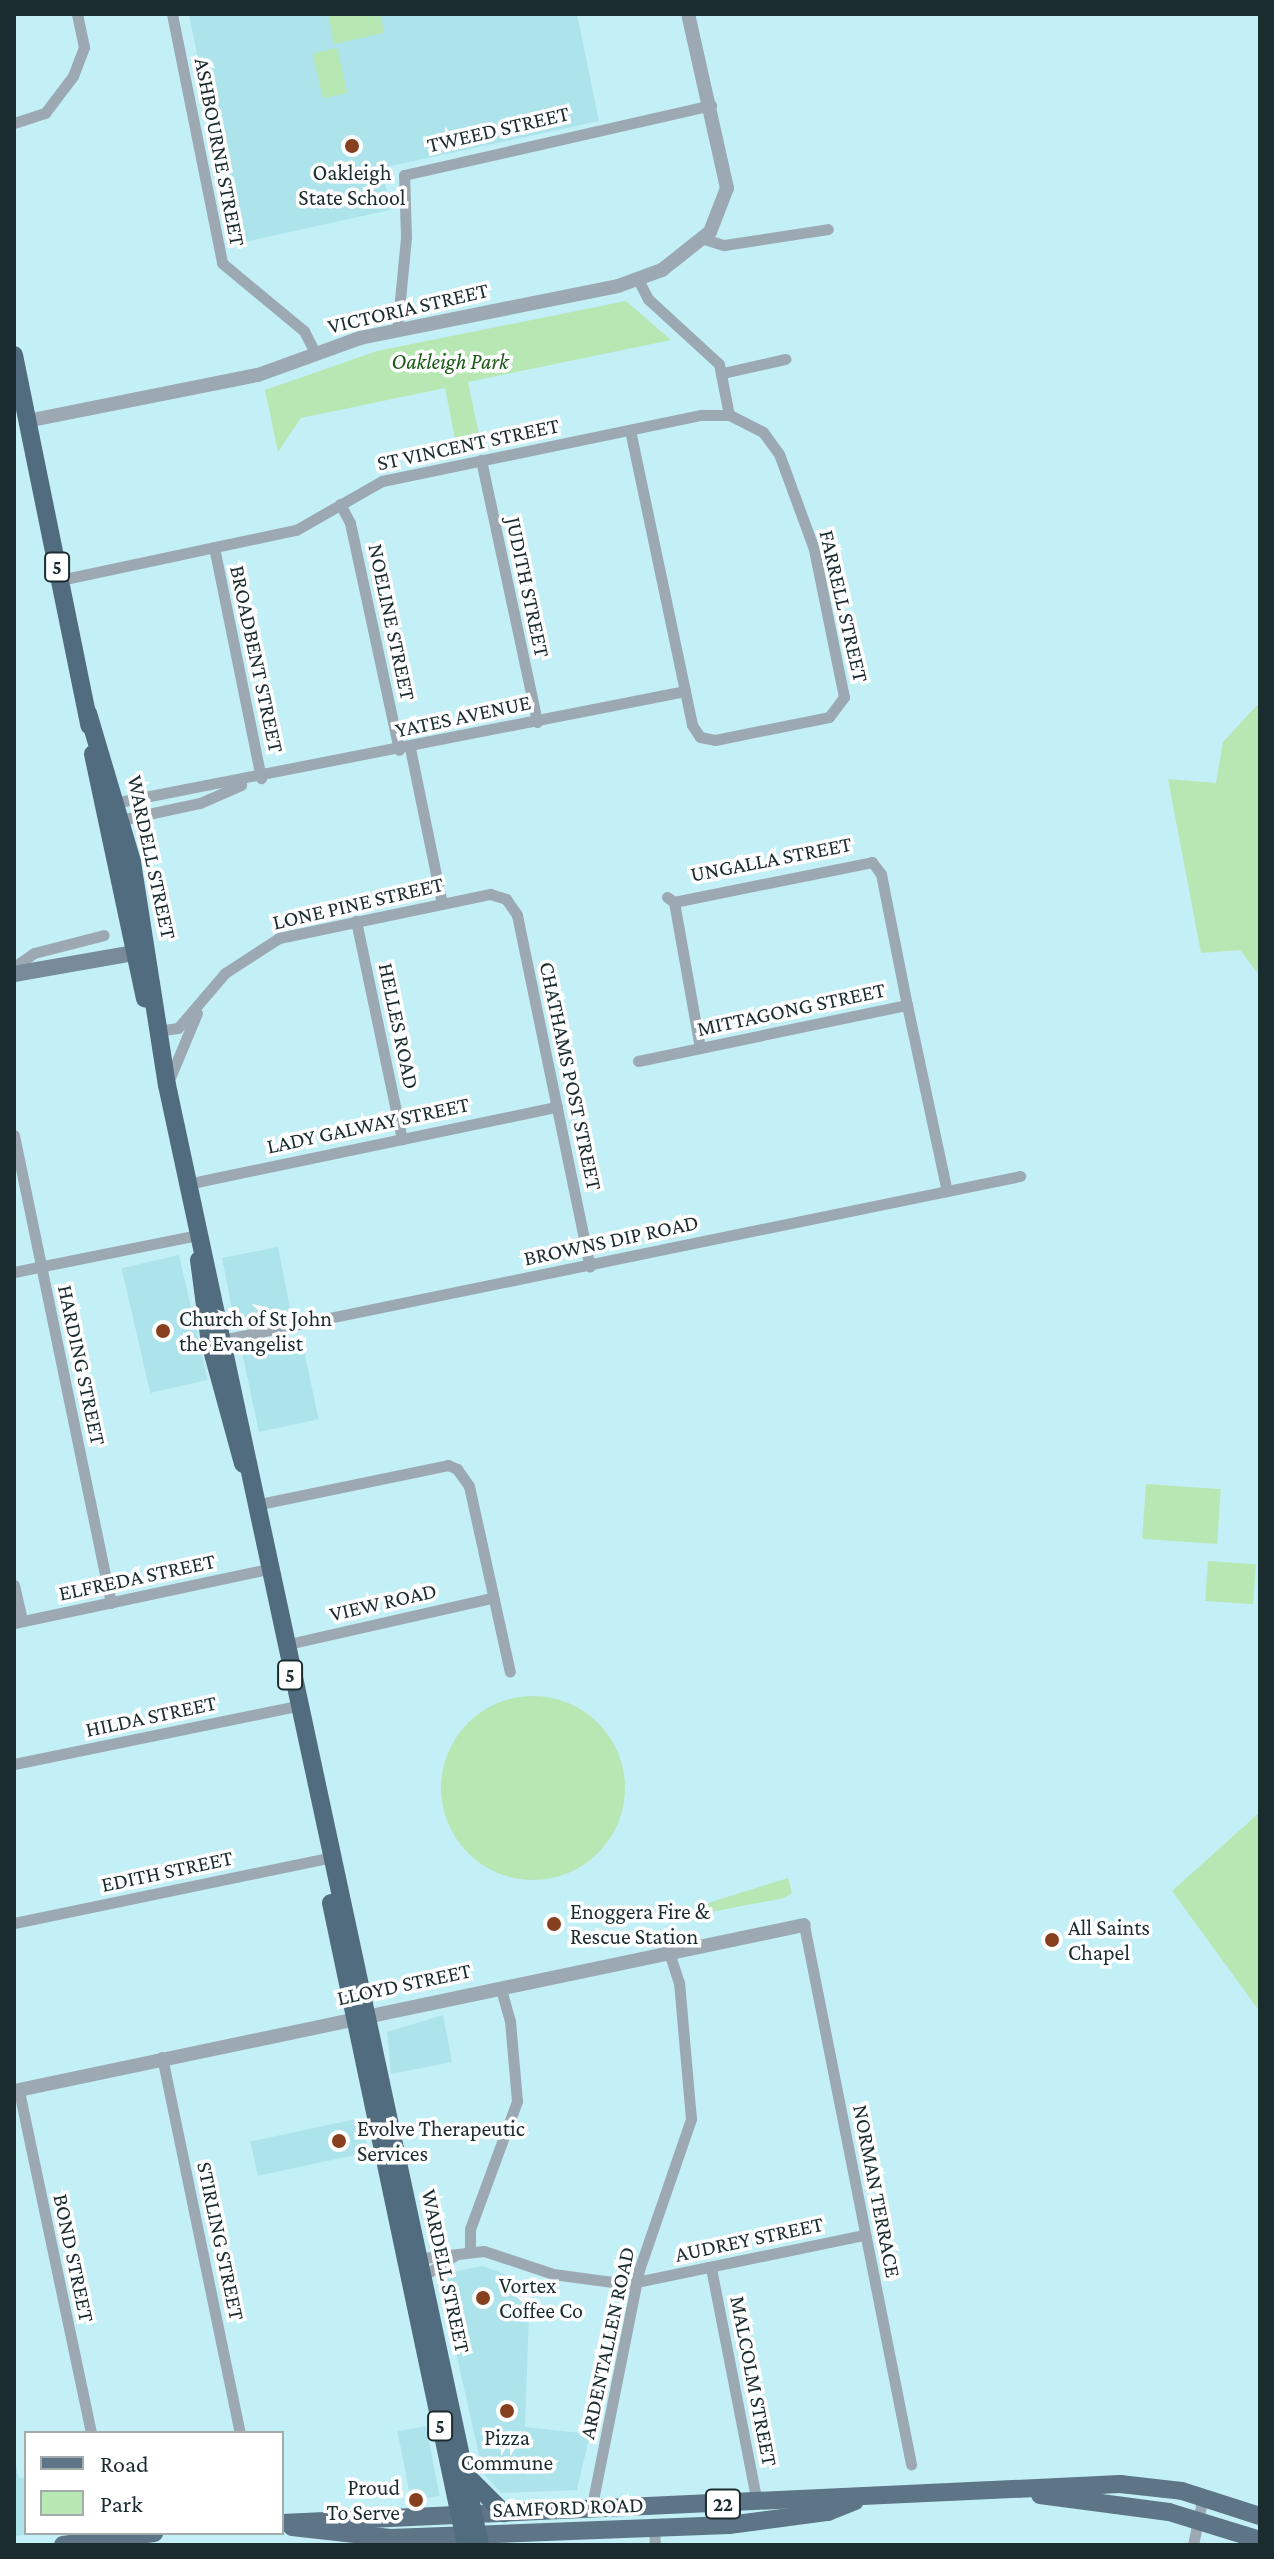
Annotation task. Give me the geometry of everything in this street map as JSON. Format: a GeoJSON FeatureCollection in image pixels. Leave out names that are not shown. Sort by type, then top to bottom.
{"type":"FeatureCollection","features":[{"type":"Feature","properties":{"kind":"highway","name":"WARDELL STREET"},"geometry":{"type":"LineString","coordinates":[[15,365],[88,713],[113,812],[199,1238],[233,1441],[250,1482],[359,2017],[466,2475],[466,2514]]}},
{"type":"Feature","properties":{"kind":"highway","name":"WARDELL STREET"},"geometry":{"type":"LineString","coordinates":[[416,2266],[472,2540]]}},
{"type":"Feature","properties":{"kind":"highway"},"geometry":{"type":"LineString","coordinates":[[466,2475],[504,2513]]}},
{"type":"Feature","properties":{"kind":"main road"},"geometry":{"type":"LineString","coordinates":[[14,974],[140,947]]}},
{"type":"Feature","properties":{"kind":"main road","name":"SAMFORD ROAD"},"geometry":{"type":"LineString","coordinates":[[284,2524],[466,2514],[855,2501],[1120,2484],[1203,2496],[1260,2516]]}},
{"type":"Feature","properties":{"kind":"main road","name":"SAMFORD ROAD"},"geometry":{"type":"LineString","coordinates":[[1026,2492],[1195,2518],[1260,2540]]}},
{"type":"Feature","properties":{"kind":"main road","name":"SAMFORD ROAD"},"geometry":{"type":"LineString","coordinates":[[284,2524],[368,2537],[472,2540],[654,2536],[782,2519],[855,2501]]}},
{"type":"Feature","properties":{"kind":"main road"},"geometry":{"type":"LineString","coordinates":[[63,2545],[140,2535]]}},
{"type":"Feature","properties":{"kind":"street"},"geometry":{"type":"LineString","coordinates":[[14,123],[45,113],[73,76],[84,47],[77,14]]}},
{"type":"Feature","properties":{"kind":"street","name":"ASHBOURNE STREET"},"geometry":{"type":"LineString","coordinates":[[172,14],[222,263],[304,331],[315,353]]}},
{"type":"Feature","properties":{"kind":"street"},"geometry":{"type":"LineString","coordinates":[[688,14],[711,105]]}},
{"type":"Feature","properties":{"kind":"street","name":"VICTORIA STREET"},"geometry":{"type":"LineString","coordinates":[[27,421],[258,375],[315,353],[397,331],[639,281],[704,239],[723,205],[727,178],[711,105]]}},
{"type":"Feature","properties":{"kind":"street","name":"TWEED STREET"},"geometry":{"type":"LineString","coordinates":[[397,331],[406,237],[404,175],[711,105]]}},
{"type":"Feature","properties":{"kind":"street"},"geometry":{"type":"LineString","coordinates":[[704,239],[724,245],[828,229]]}},
{"type":"Feature","properties":{"kind":"street"},"geometry":{"type":"LineString","coordinates":[[639,281],[648,299],[723,373],[729,415]]}},
{"type":"Feature","properties":{"kind":"street"},"geometry":{"type":"LineString","coordinates":[[723,373],[785,359]]}},
{"type":"Feature","properties":{"kind":"street","name":"ST VINCENT STREET"},"geometry":{"type":"LineString","coordinates":[[60,580],[296,530],[382,481],[630,430],[729,415]]}},
{"type":"Feature","properties":{"kind":"street","name":"FARRELL STREET"},"geometry":{"type":"LineString","coordinates":[[630,430],[685,691],[696,732],[711,741],[829,717],[844,701],[814,549],[779,454],[763,432],[729,415]]}},
{"type":"Feature","properties":{"kind":"street","name":"JUDITH STREET"},"geometry":{"type":"LineString","coordinates":[[481,460],[537,722]]}},
{"type":"Feature","properties":{"kind":"street","name":"NOELINE STREET"},"geometry":{"type":"LineString","coordinates":[[340,504],[352,530],[442,904]]}},
{"type":"Feature","properties":{"kind":"street","name":"BROADBENT STREET"},"geometry":{"type":"LineString","coordinates":[[214,547],[255,779]]}},
{"type":"Feature","properties":{"kind":"street","name":"YATES AVENUE"},"geometry":{"type":"LineString","coordinates":[[113,812],[255,779],[685,691]]}},
{"type":"Feature","properties":{"kind":"street","name":"YATES AVENUE"},"geometry":{"type":"LineString","coordinates":[[113,812],[209,800],[255,779]]}},
{"type":"Feature","properties":{"kind":"street","name":"UNGALLA STREET"},"geometry":{"type":"LineString","coordinates":[[700,1048],[670,900],[872,862],[881,874],[907,1005]]}},
{"type":"Feature","properties":{"kind":"street","name":"LONE PINE STREET"},"geometry":{"type":"LineString","coordinates":[[167,1085],[197,1012],[225,973],[274,940],[490,894],[506,899]]}},
{"type":"Feature","properties":{"kind":"street","name":"CHATHAMS POST STREET"},"geometry":{"type":"LineString","coordinates":[[506,899],[517,915],[590,1266]]}},
{"type":"Feature","properties":{"kind":"street","name":"HELLES ROAD"},"geometry":{"type":"LineString","coordinates":[[356,921],[402,1139]]}},
{"type":"Feature","properties":{"kind":"street"},"geometry":{"type":"LineString","coordinates":[[14,967],[34,953],[104,935]]}},
{"type":"Feature","properties":{"kind":"street","name":"MITTAGONG STREET"},"geometry":{"type":"LineString","coordinates":[[638,1061],[907,1005],[947,1191]]}},
{"type":"Feature","properties":{"kind":"street","name":"LONE PINE STREET"},"geometry":{"type":"LineString","coordinates":[[154,1023],[178,1028],[197,1012]]}},
{"type":"Feature","properties":{"kind":"street","name":"LADY GALWAY STREET"},"geometry":{"type":"LineString","coordinates":[[187,1184],[557,1107]]}},
{"type":"Feature","properties":{"kind":"street","name":"HARDING STREET"},"geometry":{"type":"LineString","coordinates":[[14,1135],[111,1603]]}},
{"type":"Feature","properties":{"kind":"street","name":"BROWNS DIP ROAD"},"geometry":{"type":"LineString","coordinates":[[218,1341],[1020,1176]]}},
{"type":"Feature","properties":{"kind":"street"},"geometry":{"type":"LineString","coordinates":[[14,1272],[199,1238]]}},
{"type":"Feature","properties":{"kind":"street"},"geometry":{"type":"LineString","coordinates":[[255,1505],[448,1465],[469,1486],[491,1598],[510,1672]]}},
{"type":"Feature","properties":{"kind":"street","name":"ELFREDA STREET"},"geometry":{"type":"LineString","coordinates":[[18,1622],[268,1569]]}},
{"type":"Feature","properties":{"kind":"street"},"geometry":{"type":"LineString","coordinates":[[14,1585],[18,1622]]}},
{"type":"Feature","properties":{"kind":"street","name":"VIEW ROAD"},"geometry":{"type":"LineString","coordinates":[[284,1645],[491,1598]]}},
{"type":"Feature","properties":{"kind":"street","name":"HILDA STREET"},"geometry":{"type":"LineString","coordinates":[[14,1764],[296,1706]]}},
{"type":"Feature","properties":{"kind":"street","name":"EDITH STREET"},"geometry":{"type":"LineString","coordinates":[[14,1923],[329,1863]]}},
{"type":"Feature","properties":{"kind":"street","name":"LLOYD STREET"},"geometry":{"type":"LineString","coordinates":[[17,2091],[162,2057],[804,1925]]}},
{"type":"Feature","properties":{"kind":"street","name":"NORMAN TERRACE"},"geometry":{"type":"LineString","coordinates":[[804,1925],[864,2217],[863,2235],[911,2464]]}},
{"type":"Feature","properties":{"kind":"street","name":"ARDENTALLEN ROAD"},"geometry":{"type":"LineString","coordinates":[[591,2510],[637,2282],[691,2119],[679,1983],[669,1953]]}},
{"type":"Feature","properties":{"kind":"street"},"geometry":{"type":"LineString","coordinates":[[470,2252],[470,2229],[517,2101],[510,2021],[500,1987]]}},
{"type":"Feature","properties":{"kind":"street","name":"STIRLING STREET"},"geometry":{"type":"LineString","coordinates":[[162,2057],[240,2431]]}},
{"type":"Feature","properties":{"kind":"street","name":"BOND STREET"},"geometry":{"type":"LineString","coordinates":[[17,2091],[91,2431]]}},
{"type":"Feature","properties":{"kind":"street","name":"AUDREY STREET"},"geometry":{"type":"LineString","coordinates":[[416,2266],[470,2252],[553,2274],[637,2282],[863,2235]]}},
{"type":"Feature","properties":{"kind":"street","name":"AUDREY STREET"},"geometry":{"type":"LineString","coordinates":[[416,2266],[457,2254]]}},
{"type":"Feature","properties":{"kind":"street","name":"MALCOLM STREET"},"geometry":{"type":"LineString","coordinates":[[711,2268],[757,2503]]}},
{"type":"Feature","properties":{"kind":"street"},"geometry":{"type":"LineString","coordinates":[[1193,2545],[1195,2518],[1203,2496]]}},
{"type":"Feature","properties":{"kind":"shaded area","name":"Oakleigh State School"},"geometry":{"type":"Polygon","coordinates":[[[189,14],[577,14],[599,121],[382,168],[390,210],[235,244],[189,14]]]}},
{"type":"Feature","properties":{"kind":"shaded area"},"geometry":{"type":"Polygon","coordinates":[[[278,1247],[290,1311],[234,1322],[222,1258],[278,1247]]]}},
{"type":"Feature","properties":{"kind":"shaded area"},"geometry":{"type":"Polygon","coordinates":[[[179,1255],[208,1380],[150,1393],[122,1268],[179,1255]]]}},
{"type":"Feature","properties":{"kind":"shaded area"},"geometry":{"type":"Polygon","coordinates":[[[302,1341],[319,1419],[259,1432],[242,1354],[302,1341]]]}},
{"type":"Feature","properties":{"kind":"shaded area"},"geometry":{"type":"Polygon","coordinates":[[[443,2015],[452,2062],[391,2074],[387,2032],[443,2015]]]}},
{"type":"Feature","properties":{"kind":"shaded area"},"geometry":{"type":"Polygon","coordinates":[[[361,2118],[368,2152],[258,2176],[250,2141],[361,2118]]]}},
{"type":"Feature","properties":{"kind":"shaded area"},"geometry":{"type":"Polygon","coordinates":[[[483,2266],[530,2284],[525,2427],[590,2434],[577,2490],[501,2493],[483,2473],[440,2281],[447,2273],[483,2266]]]}},
{"type":"Feature","properties":{"kind":"shaded area"},"geometry":{"type":"Polygon","coordinates":[[[426,2426],[440,2496],[411,2501],[398,2432],[426,2426]]]}},
{"type":"Feature","properties":{"kind":"shaded area"},"geometry":{"type":"Polygon","coordinates":[[[14,2456],[19,2478],[24,2477],[24,2535],[14,2536],[14,2456]]]}},
{"type":"Feature","properties":{"kind":"green space"},"geometry":{"type":"Polygon","coordinates":[[[328,14],[380,14],[384,33],[334,44],[328,14]]]}},
{"type":"Feature","properties":{"kind":"green space"},"geometry":{"type":"Polygon","coordinates":[[[337,48],[347,93],[323,98],[313,54],[337,48]]]}},
{"type":"Feature","properties":{"kind":"green space","name":"Oakleigh Park"},"geometry":{"type":"Polygon","coordinates":[[[626,301],[671,340],[468,382],[481,444],[457,449],[445,388],[301,418],[278,452],[265,390],[377,351],[626,301]]]}},
{"type":"Feature","properties":{"kind":"green space"},"geometry":{"type":"Polygon","coordinates":[[[1260,702],[1260,976],[1240,950],[1201,953],[1168,779],[1216,783],[1223,742],[1260,702]]]}},
{"type":"Feature","properties":{"kind":"green space"},"geometry":{"type":"Polygon","coordinates":[[[1146,1484],[1221,1489],[1217,1544],[1142,1539],[1146,1484]]]}},
{"type":"Feature","properties":{"kind":"green space"},"geometry":{"type":"Polygon","coordinates":[[[1208,1561],[1256,1564],[1253,1604],[1205,1601],[1208,1561]]]}},
{"type":"Feature","properties":{"kind":"green space"},"geometry":{"type":"Polygon","coordinates":[[[533,1696],[568,1703],[598,1723],[618,1753],[625,1788],[618,1823],[598,1853],[568,1873],[533,1880],[498,1873],[468,1853],[448,1823],[441,1788],[448,1753],[468,1723],[498,1703],[533,1696]]]}},
{"type":"Feature","properties":{"kind":"green space"},"geometry":{"type":"Polygon","coordinates":[[[1260,1812],[1260,2012],[1172,1891],[1260,1812]]]}},
{"type":"Feature","properties":{"kind":"green space"},"geometry":{"type":"Polygon","coordinates":[[[788,1878],[792,1893],[784,1898],[690,1916],[711,1902],[788,1878]]]}},
{"type":"Feature","properties":{"kind":"place","name":"Oakleigh State School"},"geometry":{"type":"Point","coordinates":[352,146]}},
{"type":"Feature","properties":{"kind":"place","name":"Church of St John the Evangelist"},"geometry":{"type":"Point","coordinates":[163,1331]}},
{"type":"Feature","properties":{"kind":"place","name":"Enoggera Fire & Rescue Station"},"geometry":{"type":"Point","coordinates":[554,1924]}},
{"type":"Feature","properties":{"kind":"place","name":"All Saints Chapel"},"geometry":{"type":"Point","coordinates":[1052,1940]}},
{"type":"Feature","properties":{"kind":"place","name":"Evolve Therapeutic Services"},"geometry":{"type":"Point","coordinates":[339,2141]}},
{"type":"Feature","properties":{"kind":"place","name":"Vortex Coffee Co"},"geometry":{"type":"Point","coordinates":[483,2298]}},
{"type":"Feature","properties":{"kind":"place","name":"Pizza Commune"},"geometry":{"type":"Point","coordinates":[507,2411]}},
{"type":"Feature","properties":{"kind":"place","name":"Proud To Serve"},"geometry":{"type":"Point","coordinates":[416,2500]}}]}
